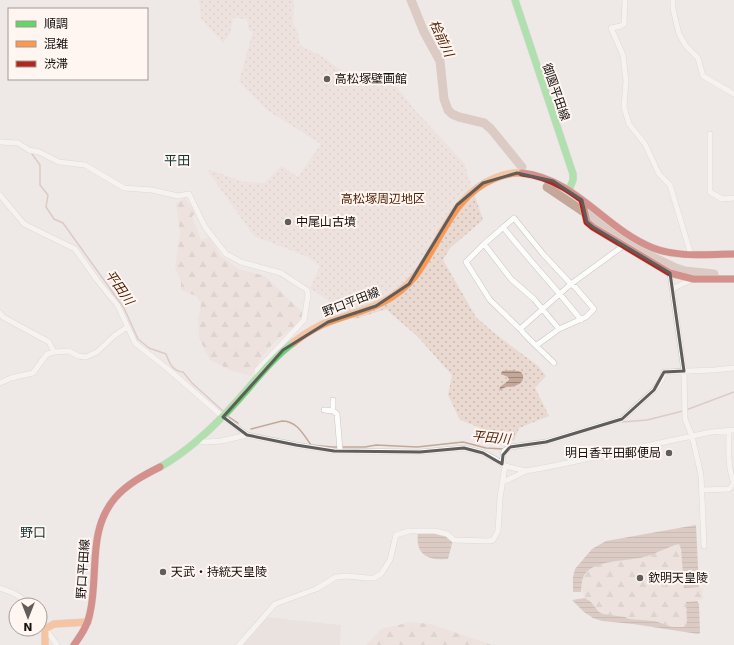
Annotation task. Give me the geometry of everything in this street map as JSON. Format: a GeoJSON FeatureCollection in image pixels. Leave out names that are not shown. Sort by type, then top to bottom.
{"type":"FeatureCollection","features":[{"type":"Feature","properties":{"kind":"main road","name":"御園平田線"},"geometry":{"type":"LineString","coordinates":[[515,0],[551,111],[574,174],[569,190]]}},
{"type":"Feature","properties":{"kind":"main road","name":"野口平田線"},"geometry":{"type":"LineString","coordinates":[[76,644],[84,632],[91,610],[95,541],[99,526],[108,508],[121,492],[135,480],[177,457],[200,441],[283,350],[308,332],[328,322],[376,306],[391,299],[409,284],[420,269],[457,205],[475,188],[501,176],[524,173],[536,175],[553,181],[569,190],[582,203],[650,247],[670,254],[734,254]]}},
{"type":"Feature","properties":{"kind":"main road"},"geometry":{"type":"LineString","coordinates":[[582,203],[586,219],[593,227],[670,273],[693,279],[734,279]]}},
{"type":"Feature","properties":{"kind":"main road"},"geometry":{"type":"LineString","coordinates":[[48,627],[54,624],[88,622]]}},
{"type":"Feature","properties":{"kind":"street"},"geometry":{"type":"LineString","coordinates":[[625,0],[624,24],[612,28],[623,55],[626,73],[624,107],[630,124],[645,144],[659,174],[670,185],[690,255]]}},
{"type":"Feature","properties":{"kind":"street"},"geometry":{"type":"LineString","coordinates":[[673,0],[673,9],[679,34],[686,46],[698,58],[703,76],[734,94]]}},
{"type":"Feature","properties":{"kind":"street"},"geometry":{"type":"LineString","coordinates":[[710,134],[710,192],[722,199],[734,198]]}},
{"type":"Feature","properties":{"kind":"street"},"geometry":{"type":"LineString","coordinates":[[0,142],[18,143],[29,150],[39,152],[59,162],[85,165],[124,188],[152,190],[178,196],[188,194],[205,227],[226,254],[241,262],[281,273],[308,290],[304,320],[257,370],[257,377]]}},
{"type":"Feature","properties":{"kind":"street"},"geometry":{"type":"LineString","coordinates":[[0,195],[24,224],[75,249],[118,306],[135,343],[168,369],[223,417],[247,435]]}},
{"type":"Feature","properties":{"kind":"street"},"geometry":{"type":"LineString","coordinates":[[537,346],[559,329],[586,317],[594,309],[543,254],[514,218],[466,262],[490,300],[554,363]]}},
{"type":"Feature","properties":{"kind":"street"},"geometry":{"type":"LineString","coordinates":[[503,228],[531,262],[561,293],[581,320]]}},
{"type":"Feature","properties":{"kind":"street"},"geometry":{"type":"LineString","coordinates":[[484,244],[511,279],[534,299],[559,329]]}},
{"type":"Feature","properties":{"kind":"street"},"geometry":{"type":"LineString","coordinates":[[520,329],[571,284],[623,246]]}},
{"type":"Feature","properties":{"kind":"street"},"geometry":{"type":"LineString","coordinates":[[670,273],[684,371],[685,415],[692,436],[701,475],[704,546]]}},
{"type":"Feature","properties":{"kind":"street"},"geometry":{"type":"LineString","coordinates":[[672,290],[693,279]]}},
{"type":"Feature","properties":{"kind":"street"},"geometry":{"type":"LineString","coordinates":[[0,313],[3,317],[49,342],[54,352]]}},
{"type":"Feature","properties":{"kind":"street"},"geometry":{"type":"LineString","coordinates":[[0,383],[11,378],[33,373],[47,354],[68,351],[78,356],[86,357],[97,352],[114,336],[127,327]]}},
{"type":"Feature","properties":{"kind":"street"},"geometry":{"type":"LineString","coordinates":[[239,645],[275,604],[316,589],[336,577],[346,576],[374,578],[381,574],[390,560],[396,535],[410,531],[434,530],[447,534],[454,540],[493,540],[498,531],[500,498],[503,482],[504,452],[510,447],[546,442],[622,419],[654,390],[662,379],[664,372],[734,368]]}},
{"type":"Feature","properties":{"kind":"street"},"geometry":{"type":"LineString","coordinates":[[333,400],[333,411]]}},
{"type":"Feature","properties":{"kind":"street"},"geometry":{"type":"LineString","coordinates":[[324,410],[333,411],[337,414],[340,448]]}},
{"type":"Feature","properties":{"kind":"street"},"geometry":{"type":"LineString","coordinates":[[503,482],[526,471],[711,432],[731,430],[729,460],[734,483],[728,488],[702,490]]}},
{"type":"Feature","properties":{"kind":"street"},"geometry":{"type":"LineString","coordinates":[[200,441],[221,441],[247,435],[311,448],[334,451],[340,448],[420,452],[464,448],[483,453],[503,465],[526,471]]}},
{"type":"Feature","properties":{"kind":"street"},"geometry":{"type":"LineString","coordinates":[[0,588],[15,593],[21,597]]}},
{"type":"Feature","properties":{"kind":"street"},"geometry":{"type":"LineString","coordinates":[[48,632],[57,645]]}},
{"type":"Feature","properties":{"kind":"highlighted area"},"geometry":{"type":"Polygon","coordinates":[[[517,173],[553,181],[582,200],[587,222],[593,227],[670,273],[684,371],[664,372],[654,390],[622,419],[546,442],[510,447],[503,455],[502,464],[483,453],[464,448],[420,452],[334,451],[296,445],[247,435],[223,417],[283,350],[328,322],[376,306],[409,284],[457,205],[483,183],[517,173]]]}},
{"type":"Feature","properties":{"kind":"shaded area"},"geometry":{"type":"Polygon","coordinates":[[[502,371],[519,371],[523,375],[523,378],[518,385],[507,387],[499,391],[500,387],[509,380],[508,377],[501,374],[502,371]]]}},
{"type":"Feature","properties":{"kind":"shaded area"},"geometry":{"type":"Polygon","coordinates":[[[696,525],[699,587],[684,588],[681,549],[679,544],[644,557],[596,566],[585,574],[582,580],[581,592],[573,592],[573,577],[575,569],[592,549],[606,541],[696,525]]]}},
{"type":"Feature","properties":{"kind":"shaded area"},"geometry":{"type":"Polygon","coordinates":[[[418,532],[440,533],[453,540],[448,559],[434,559],[424,554],[418,546],[418,532]]]}},
{"type":"Feature","properties":{"kind":"shaded area"},"geometry":{"type":"Polygon","coordinates":[[[585,598],[603,614],[625,617],[629,619],[655,621],[672,627],[684,627],[687,623],[686,602],[697,601],[699,604],[700,633],[698,634],[602,621],[593,618],[584,612],[572,600],[585,598]]]}},
{"type":"Feature","properties":{"kind":"shaded area"},"geometry":{"type":"Polygon","coordinates":[[[267,617],[341,625],[340,645],[243,645],[267,617]]]}},
{"type":"Feature","properties":{"kind":"green space","name":"高松塚周辺地区"},"geometry":{"type":"Polygon","coordinates":[[[199,0],[293,0],[293,24],[297,30],[301,46],[320,55],[359,83],[397,87],[413,108],[464,163],[483,220],[450,248],[443,260],[476,317],[494,333],[538,366],[546,376],[535,388],[549,416],[519,428],[514,441],[460,420],[448,395],[452,375],[417,336],[386,309],[355,319],[310,288],[320,266],[308,257],[254,236],[207,170],[214,171],[243,182],[264,183],[282,166],[298,177],[321,144],[267,110],[239,81],[253,31],[249,31],[247,19],[233,18],[230,34],[223,43],[201,19],[199,0]]]}},
{"type":"Feature","properties":{"kind":"green space"},"geometry":{"type":"Polygon","coordinates":[[[185,198],[196,214],[192,216],[201,240],[209,237],[221,256],[239,269],[265,276],[303,313],[299,321],[269,348],[251,376],[230,370],[210,360],[199,338],[198,320],[201,304],[196,296],[181,290],[181,282],[175,268],[180,233],[176,203],[185,198]]]}},
{"type":"Feature","properties":{"kind":"green space"},"geometry":{"type":"Polygon","coordinates":[[[679,544],[681,548],[684,588],[699,587],[703,590],[703,599],[686,602],[687,623],[684,627],[672,627],[655,621],[629,619],[625,617],[603,614],[585,598],[582,590],[582,579],[585,573],[592,568],[602,563],[643,557],[679,544]]]}},
{"type":"Feature","properties":{"kind":"green space"},"geometry":{"type":"Polygon","coordinates":[[[411,622],[430,624],[492,645],[366,645],[381,629],[411,622]]]}},
{"type":"Feature","properties":{"kind":"waterway","name":"桧前川"},"geometry":{"type":"LineString","coordinates":[[411,0],[424,32],[440,61],[444,99],[448,110],[452,114],[459,117],[484,123],[491,129],[522,167]]}},
{"type":"Feature","properties":{"kind":"waterway","name":"平田川"},"geometry":{"type":"LineString","coordinates":[[32,154],[40,165],[40,185],[48,195],[46,207],[54,219],[63,223],[124,308],[138,339],[149,348],[166,354],[174,368],[183,372],[192,383],[223,411]]}},
{"type":"Feature","properties":{"kind":"waterway","name":"桧前川"},"geometry":{"type":"LineString","coordinates":[[547,187],[633,245],[655,258],[685,271],[714,274]]}},
{"type":"Feature","properties":{"kind":"waterway","name":"平田川"},"geometry":{"type":"LineString","coordinates":[[686,410],[734,392]]}},
{"type":"Feature","properties":{"kind":"waterway","name":"平田川"},"geometry":{"type":"LineString","coordinates":[[622,422],[647,420],[683,411]]}},
{"type":"Feature","properties":{"kind":"waterway","name":"平田川"},"geometry":{"type":"LineString","coordinates":[[229,417],[238,423]]}},
{"type":"Feature","properties":{"kind":"waterway","name":"平田川"},"geometry":{"type":"LineString","coordinates":[[251,429],[282,421],[292,423],[299,429],[311,445],[332,447],[365,447],[376,445],[417,447],[463,442],[486,448],[503,449]]}},
{"type":"Feature","properties":{"kind":"waterway","name":"平田川"},"geometry":{"type":"LineString","coordinates":[[513,449],[541,445]]}},
{"type":"Feature","properties":{"kind":"traffic: fast"},"geometry":{"type":"LineString","coordinates":[[515,0],[573,174],[573,180],[569,190]]}},
{"type":"Feature","properties":{"kind":"traffic: fast"},"geometry":{"type":"LineString","coordinates":[[160,467],[191,446],[210,429],[271,362],[294,342]]}},
{"type":"Feature","properties":{"kind":"traffic: slow"},"geometry":{"type":"LineString","coordinates":[[294,342],[323,324],[372,307],[395,295],[415,276],[449,221],[468,196],[480,186],[495,178],[508,174],[522,173]]}},
{"type":"Feature","properties":{"kind":"traffic: slow"},"geometry":{"type":"LineString","coordinates":[[45,645],[45,629],[54,624],[88,622]]}},
{"type":"Feature","properties":{"kind":"traffic: jam"},"geometry":{"type":"LineString","coordinates":[[522,173],[541,177],[575,194],[620,229],[636,240],[653,248],[683,254],[734,254]]}},
{"type":"Feature","properties":{"kind":"traffic: jam"},"geometry":{"type":"LineString","coordinates":[[582,200],[587,222],[593,227],[670,273],[693,279],[734,279]]}},
{"type":"Feature","properties":{"kind":"traffic: jam"},"geometry":{"type":"LineString","coordinates":[[74,645],[88,622],[93,598],[97,539],[106,511],[115,498],[125,488],[160,467]]}},
{"type":"Feature","properties":{"kind":"place","name":"高松塚壁画館"},"geometry":{"type":"Point","coordinates":[327,79]}},
{"type":"Feature","properties":{"kind":"place","name":"中尾山古墳"},"geometry":{"type":"Point","coordinates":[288,222]}},
{"type":"Feature","properties":{"kind":"place","name":"明日香平田郵便局"},"geometry":{"type":"Point","coordinates":[669,453]}},
{"type":"Feature","properties":{"kind":"place","name":"天武・持統天皇陵"},"geometry":{"type":"Point","coordinates":[163,572]}},
{"type":"Feature","properties":{"kind":"place","name":"欽明天皇陵"},"geometry":{"type":"Point","coordinates":[640,578]}},
{"type":"Feature","properties":{"kind":"district","name":"平田"},"geometry":{"type":"Point","coordinates":[177,160]}},
{"type":"Feature","properties":{"kind":"district","name":"野口"},"geometry":{"type":"Point","coordinates":[33,532]}}]}
